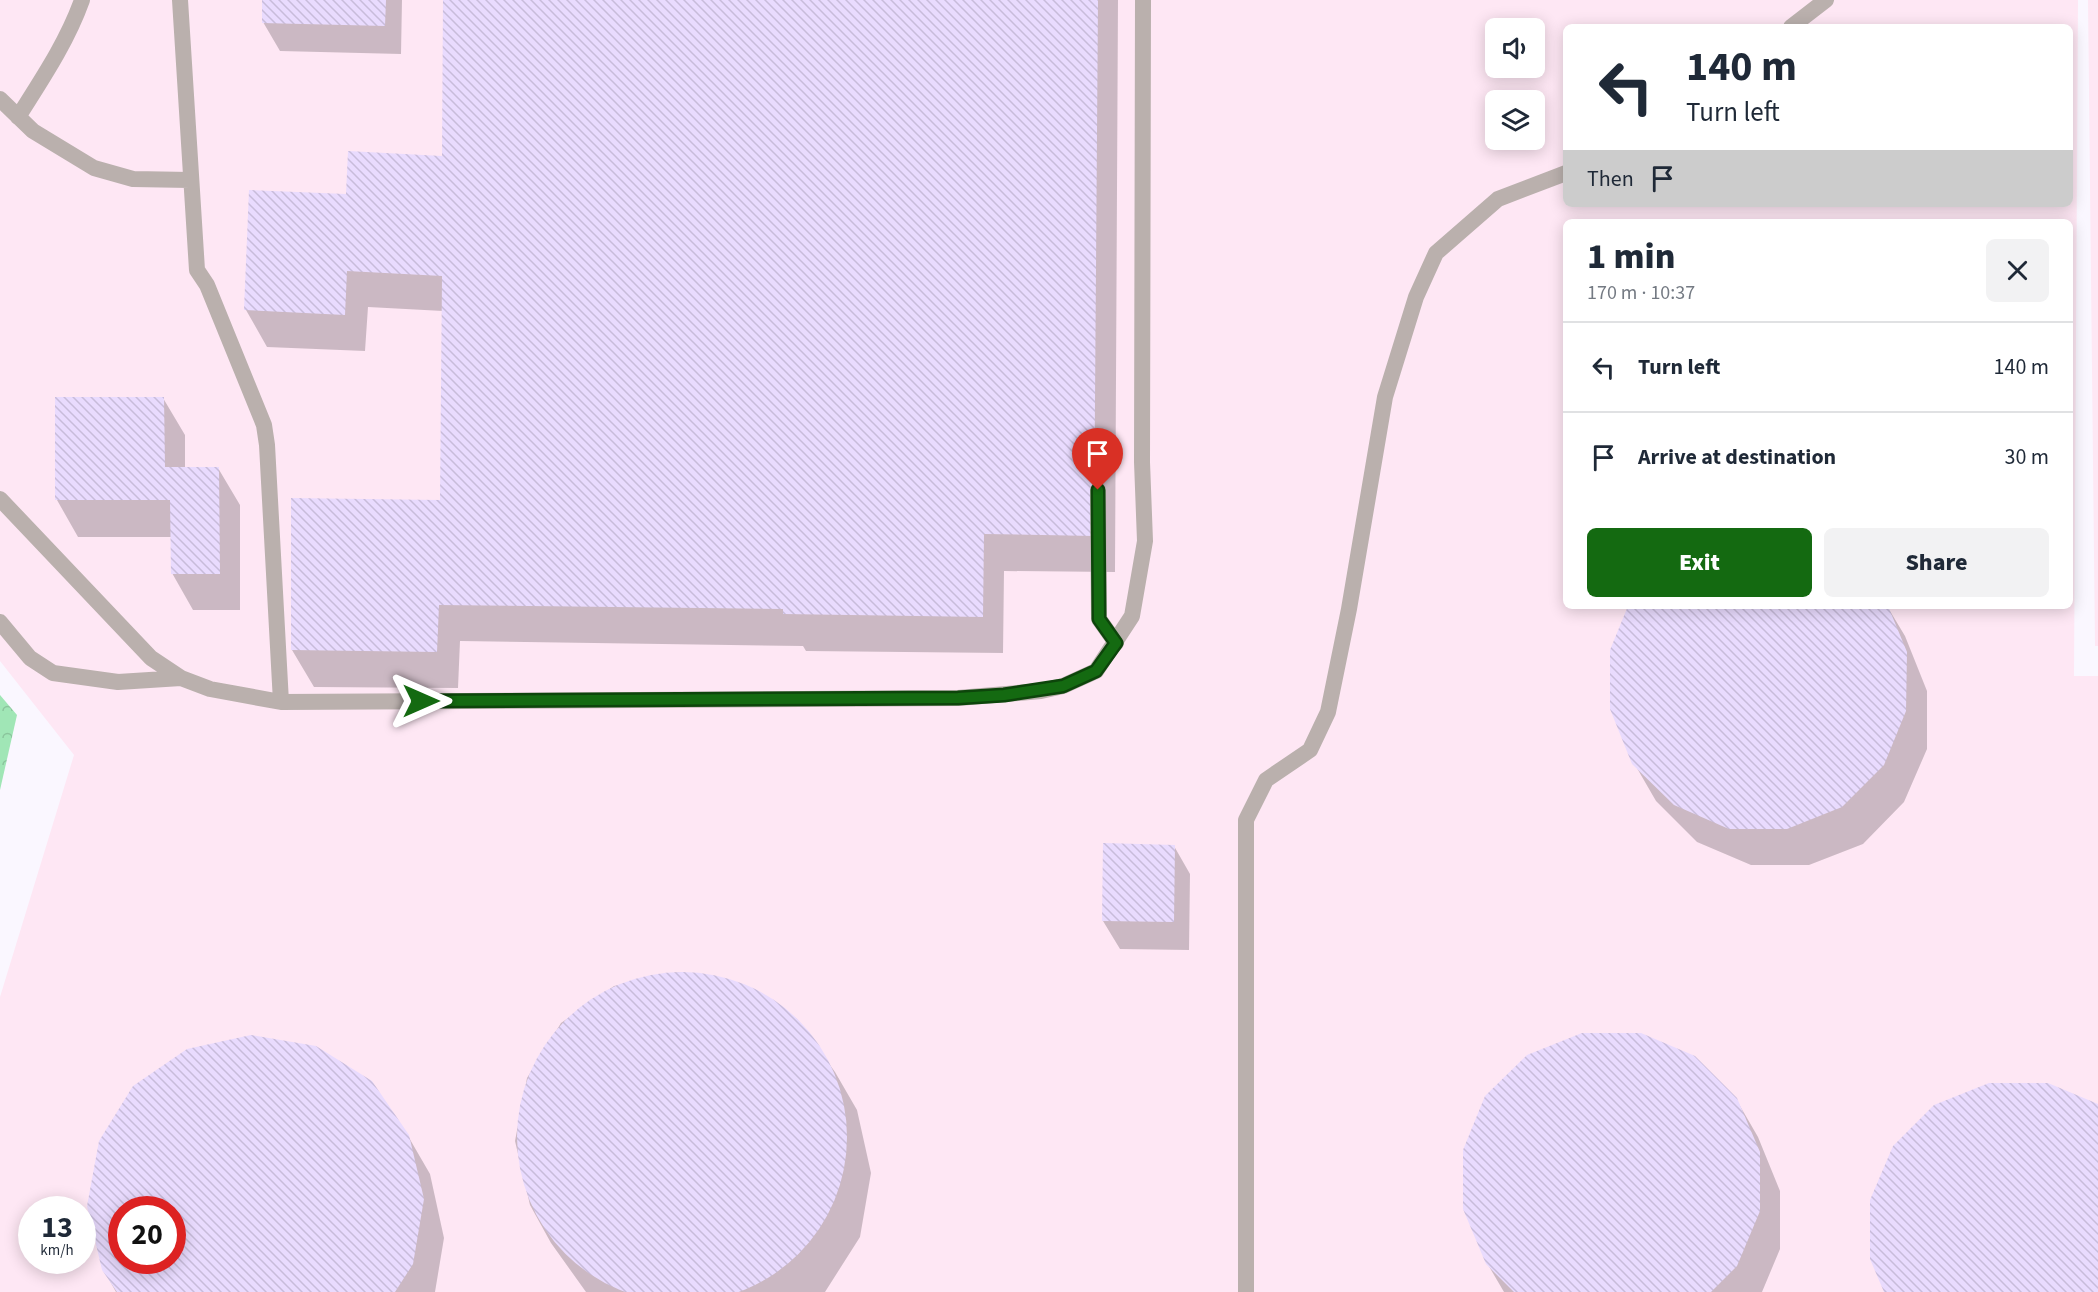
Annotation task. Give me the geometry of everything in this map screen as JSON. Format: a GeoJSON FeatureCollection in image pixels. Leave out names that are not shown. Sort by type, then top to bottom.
{"type":"FeatureCollection","features":[{"type":"Feature","properties":{"kind":"lane"},"geometry":{"type":"LineString","coordinates":[[18,117],[69,31],[82,0]]}},
{"type":"Feature","properties":{"kind":"lane"},"geometry":{"type":"LineString","coordinates":[[180,0],[197,270],[207,285],[264,425],[269,461],[281,702]]}},
{"type":"Feature","properties":{"kind":"lane"},"geometry":{"type":"LineString","coordinates":[[0,499],[151,658],[181,678],[210,689],[281,702],[946,698],[1041,691],[1071,683],[1096,671],[1132,616],[1145,541],[1142,462],[1143,0]]}},
{"type":"Feature","properties":{"kind":"lane"},"geometry":{"type":"LineString","coordinates":[[1795,24],[1826,0]]}},
{"type":"Feature","properties":{"kind":"lane"},"geometry":{"type":"LineString","coordinates":[[0,99],[33,131],[94,168],[133,179],[190,180]]}},
{"type":"Feature","properties":{"kind":"lane"},"geometry":{"type":"LineString","coordinates":[[1246,1292],[1246,820],[1266,780],[1310,750],[1328,712],[1349,609],[1385,397],[1416,297],[1436,253],[1498,199],[1563,174]]}},
{"type":"Feature","properties":{"kind":"lane"},"geometry":{"type":"LineString","coordinates":[[1098,490],[1099,619],[1116,643]]}},
{"type":"Feature","properties":{"kind":"lane"},"geometry":{"type":"LineString","coordinates":[[0,622],[30,658],[53,673],[118,682],[181,678]]}},
{"type":"Feature","properties":{"kind":"shaded area"},"geometry":{"type":"Polygon","coordinates":[[[0,0],[2078,0],[2074,676],[2098,676],[2098,1292],[0,1292],[0,997],[74,755],[0,661],[0,0]]]}},
{"type":"Feature","properties":{"kind":"shaded area"},"geometry":{"type":"Polygon","coordinates":[[[2088,0],[2098,0],[2098,646],[2095,646],[2088,0]]]}},
{"type":"Feature","properties":{"kind":"green space"},"geometry":{"type":"Polygon","coordinates":[[[0,695],[17,715],[0,790],[0,695]]]}},
{"type":"Feature","properties":{"kind":"building"},"geometry":{"type":"Polygon","coordinates":[[[262,0],[386,0],[385,26],[262,23],[262,0]]]}},
{"type":"Feature","properties":{"kind":"building"},"geometry":{"type":"Polygon","coordinates":[[[443,0],[1098,0],[1094,536],[984,534],[983,617],[783,614],[783,609],[439,605],[437,652],[291,650],[291,498],[440,500],[442,276],[347,271],[345,315],[244,310],[249,190],[346,194],[348,151],[442,156],[443,0]]]}},
{"type":"Feature","properties":{"kind":"building"},"geometry":{"type":"Polygon","coordinates":[[[55,397],[164,397],[165,467],[219,467],[220,574],[171,574],[170,500],[55,500],[55,397]]]}},
{"type":"Feature","properties":{"kind":"building"},"geometry":{"type":"Polygon","coordinates":[[[1627,609],[1889,609],[1907,652],[1906,711],[1884,765],[1842,807],[1787,829],[1729,829],[1674,805],[1632,764],[1610,709],[1610,650],[1627,609]]]}},
{"type":"Feature","properties":{"kind":"building"},"geometry":{"type":"Polygon","coordinates":[[[1103,843],[1175,845],[1174,922],[1102,921],[1103,843]]]}},
{"type":"Feature","properties":{"kind":"building"},"geometry":{"type":"Polygon","coordinates":[[[666,973],[698,973],[730,979],[760,991],[787,1009],[810,1032],[828,1059],[840,1089],[846,1121],[846,1153],[840,1185],[828,1215],[819,1229],[810,1242],[787,1265],[760,1283],[735,1293],[629,1293],[604,1283],[590,1274],[577,1265],[554,1242],[536,1215],[524,1185],[518,1153],[518,1121],[524,1089],[536,1059],[554,1032],[577,1009],[604,991],[634,979],[666,973]]]}},
{"type":"Feature","properties":{"kind":"building"},"geometry":{"type":"Polygon","coordinates":[[[1582,1033],[1641,1033],[1695,1056],[1737,1098],[1760,1152],[1760,1211],[1737,1266],[1711,1292],[1514,1292],[1486,1264],[1463,1209],[1463,1150],[1485,1096],[1527,1055],[1582,1033]]]}},
{"type":"Feature","properties":{"kind":"building"},"geometry":{"type":"Polygon","coordinates":[[[251,1035],[316,1046],[372,1081],[409,1135],[424,1199],[413,1264],[395,1292],[117,1292],[102,1270],[96,1244],[96,1196],[89,1196],[99,1141],[133,1086],[187,1049],[251,1035]]]}},
{"type":"Feature","properties":{"kind":"building"},"geometry":{"type":"Polygon","coordinates":[[[1989,1083],[2048,1083],[2098,1104],[2098,1292],[1884,1292],[1870,1259],[1870,1200],[1893,1146],[1934,1105],[1989,1083]]]}},
{"type":"Feature","properties":{"kind":"route"},"geometry":{"type":"LineString","coordinates":[[421,701],[958,698],[1041,691],[1063,686],[1096,671],[1116,643],[1099,619],[1098,490]]}}]}
